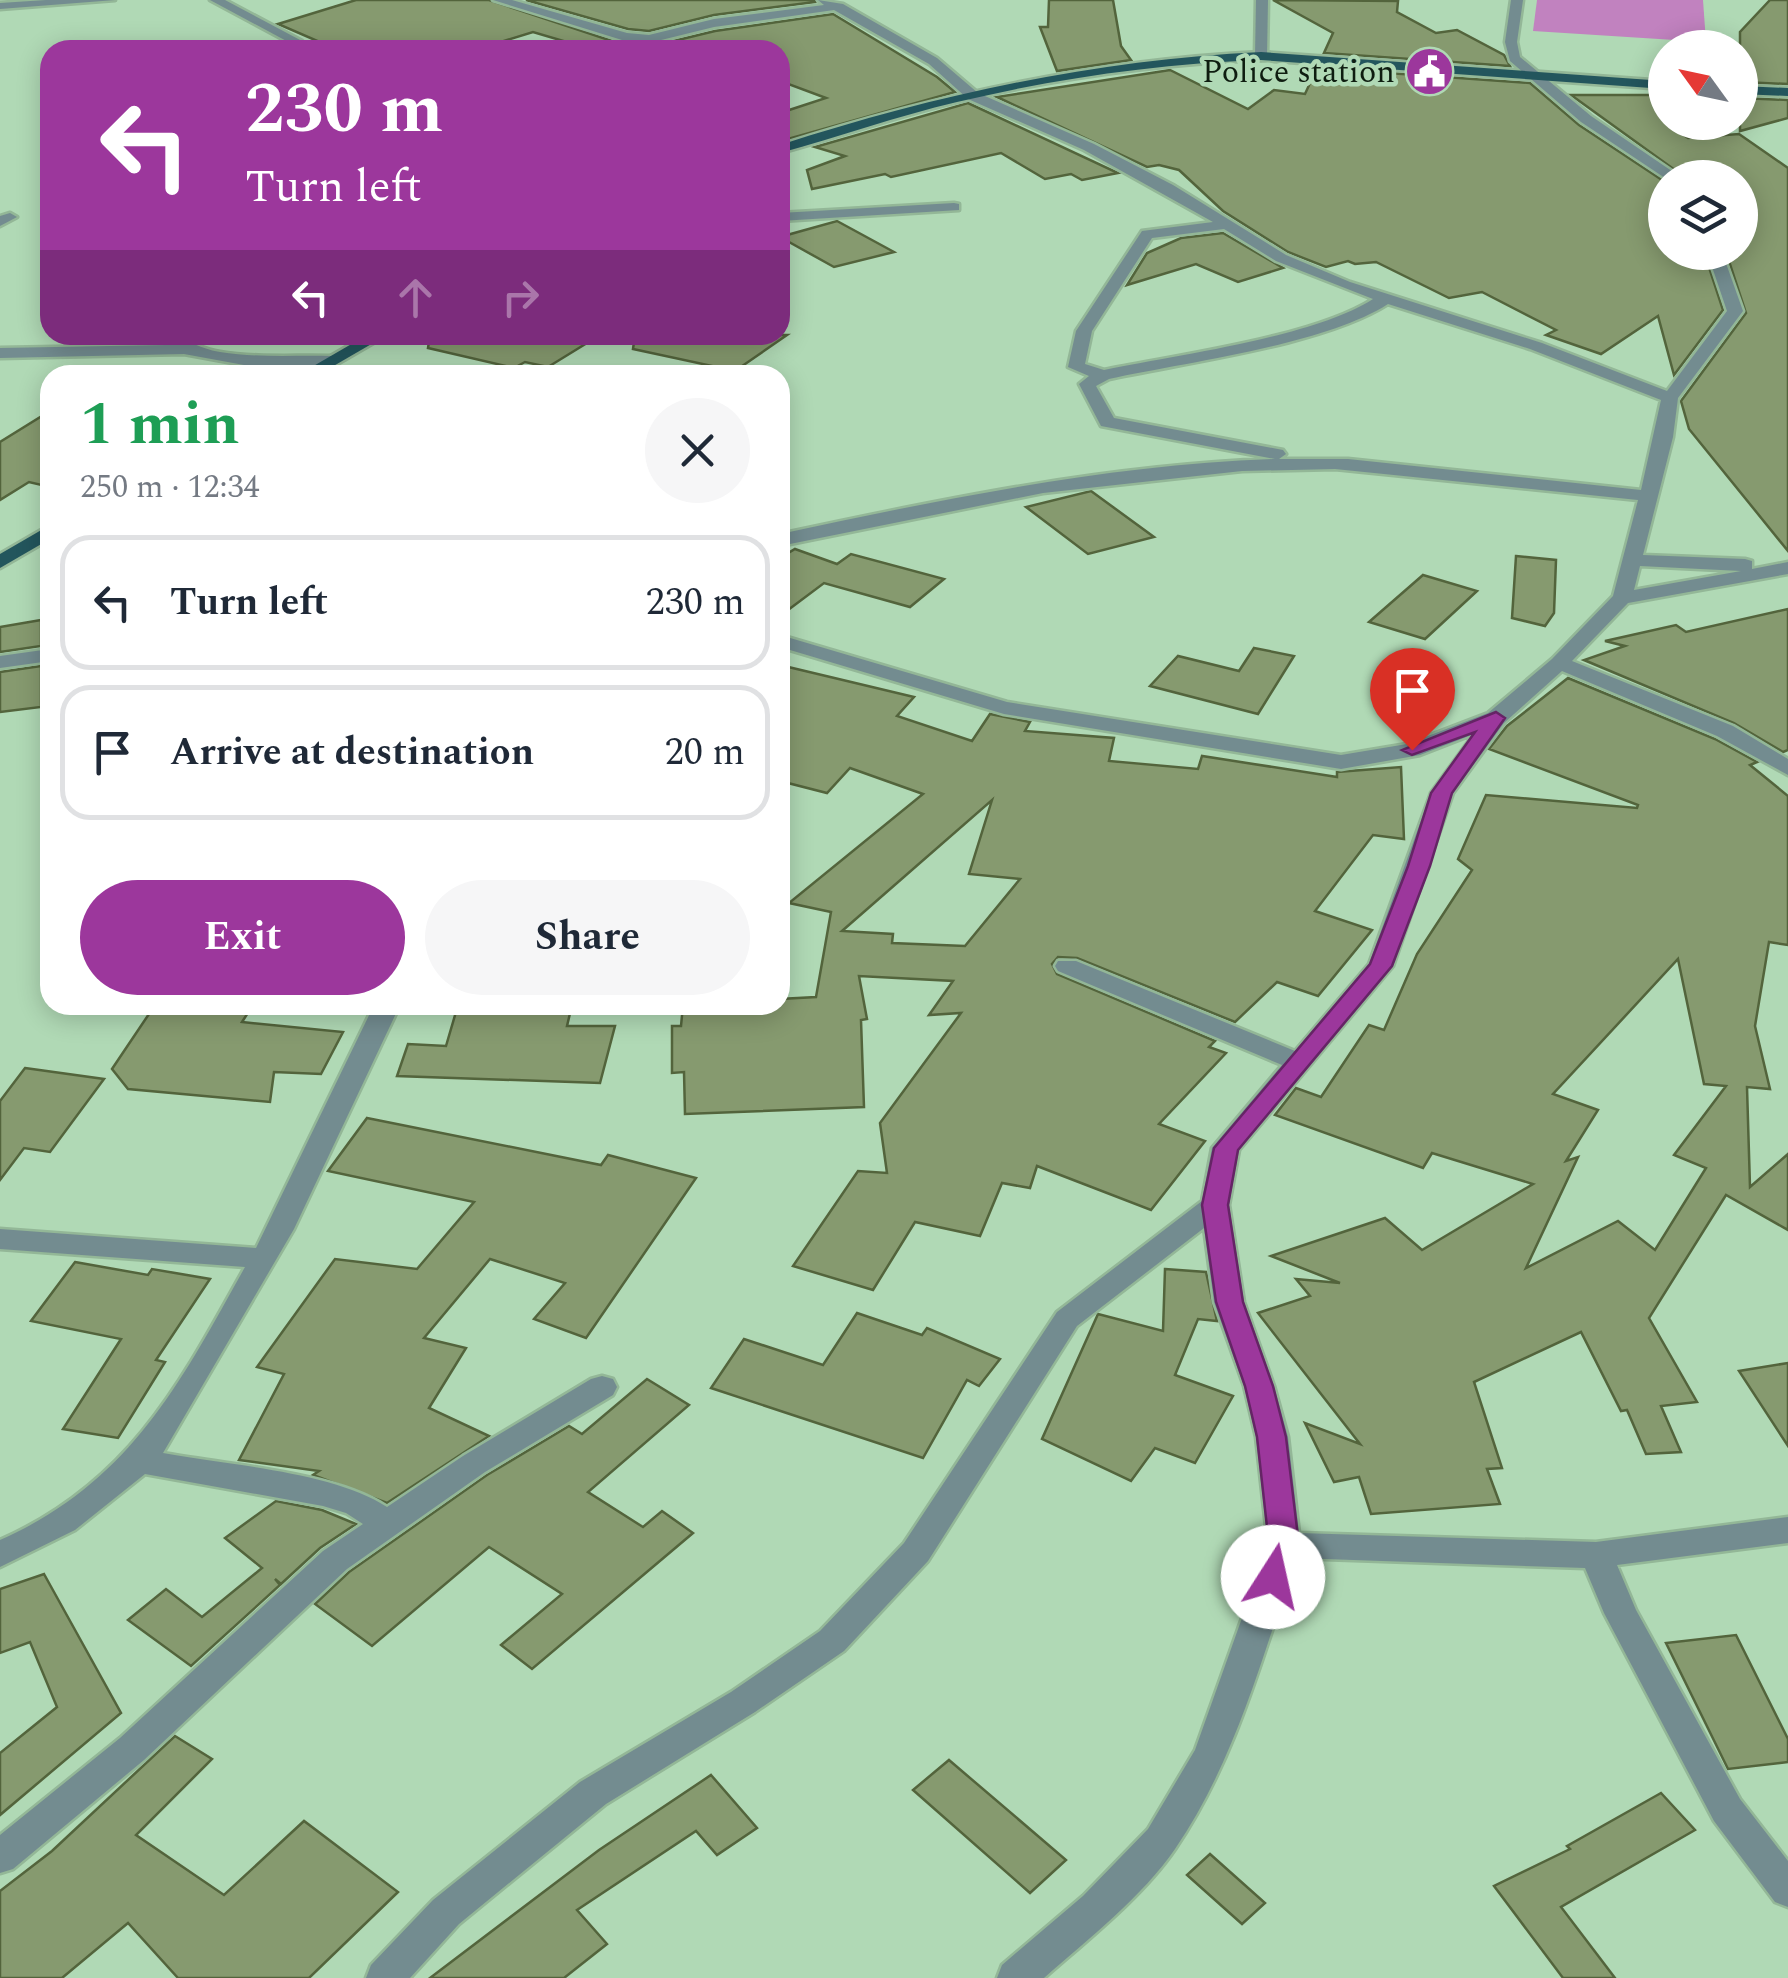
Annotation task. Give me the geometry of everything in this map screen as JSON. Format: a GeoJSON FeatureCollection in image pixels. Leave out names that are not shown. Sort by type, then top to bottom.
{"type":"FeatureCollection","features":[{"type":"Feature","properties":{"kind":"main road"},"geometry":{"type":"LineString","coordinates":[[790,146],[973,96],[1219,56],[1648,84]]}},
{"type":"Feature","properties":{"kind":"main road"},"geometry":{"type":"LineString","coordinates":[[1758,91],[1788,92]]}},
{"type":"Feature","properties":{"kind":"main road"},"geometry":{"type":"LineString","coordinates":[[323,365],[360,345]]}},
{"type":"Feature","properties":{"kind":"main road"},"geometry":{"type":"LineString","coordinates":[[0,562],[40,536]]}},
{"type":"Feature","properties":{"kind":"street"},"geometry":{"type":"LineString","coordinates":[[0,6],[109,0]]}},
{"type":"Feature","properties":{"kind":"street"},"geometry":{"type":"LineString","coordinates":[[216,0],[292,40]]}},
{"type":"Feature","properties":{"kind":"street"},"geometry":{"type":"LineString","coordinates":[[499,0],[649,39],[729,20],[831,3],[933,62],[973,96],[1168,188],[1281,258],[1346,285],[1551,351],[1670,398]]}},
{"type":"Feature","properties":{"kind":"street"},"geometry":{"type":"LineString","coordinates":[[1261,56],[1262,0]]}},
{"type":"Feature","properties":{"kind":"street"},"geometry":{"type":"LineString","coordinates":[[1517,0],[1511,42],[1514,58],[1586,119],[1648,160]]}},
{"type":"Feature","properties":{"kind":"street"},"geometry":{"type":"LineString","coordinates":[[790,216],[954,206]]}},
{"type":"Feature","properties":{"kind":"street"},"geometry":{"type":"LineString","coordinates":[[1104,375],[1076,367],[1076,352],[1084,331],[1147,234],[1224,226]]}},
{"type":"Feature","properties":{"kind":"street"},"geometry":{"type":"LineString","coordinates":[[1016,1978],[1096,1908],[1161,1840],[1211,1754],[1284,1545],[1272,1437],[1259,1386],[1229,1302],[1215,1205],[1226,1148],[1381,966],[1442,793],[1496,718],[1559,664],[1622,598],[1635,560],[1670,398],[1735,311],[1720,270]]}},
{"type":"Feature","properties":{"kind":"street"},"geometry":{"type":"LineString","coordinates":[[1316,463],[1107,422],[1087,384],[1104,375],[1327,326],[1361,314],[1388,296]]}},
{"type":"Feature","properties":{"kind":"street"},"geometry":{"type":"LineString","coordinates":[[174,345],[179,350]]}},
{"type":"Feature","properties":{"kind":"street"},"geometry":{"type":"LineString","coordinates":[[0,353],[179,350],[206,356],[330,361]]}},
{"type":"Feature","properties":{"kind":"street"},"geometry":{"type":"LineString","coordinates":[[790,538],[980,495],[1072,480],[1209,466],[1316,463],[1650,496]]}},
{"type":"Feature","properties":{"kind":"street"},"geometry":{"type":"LineString","coordinates":[[1635,560],[1788,568]]}},
{"type":"Feature","properties":{"kind":"street"},"geometry":{"type":"LineString","coordinates":[[1622,598],[1788,568]]}},
{"type":"Feature","properties":{"kind":"street"},"geometry":{"type":"LineString","coordinates":[[790,644],[1004,708],[1341,762],[1412,750],[1496,718]]}},
{"type":"Feature","properties":{"kind":"street"},"geometry":{"type":"LineString","coordinates":[[0,662],[40,656]]}},
{"type":"Feature","properties":{"kind":"street"},"geometry":{"type":"LineString","coordinates":[[1559,664],[1726,731],[1788,768]]}},
{"type":"Feature","properties":{"kind":"street"},"geometry":{"type":"LineString","coordinates":[[1067,966],[1298,1062]]}},
{"type":"Feature","properties":{"kind":"street"},"geometry":{"type":"LineString","coordinates":[[0,1554],[66,1520],[154,1443],[331,1134],[382,1015]]}},
{"type":"Feature","properties":{"kind":"street"},"geometry":{"type":"LineString","coordinates":[[386,1978],[446,1912],[593,1793],[743,1702],[832,1641],[916,1552],[1066,1318],[1215,1205]]}},
{"type":"Feature","properties":{"kind":"street"},"geometry":{"type":"LineString","coordinates":[[0,1239],[263,1258]]}},
{"type":"Feature","properties":{"kind":"street"},"geometry":{"type":"LineString","coordinates":[[0,1857],[132,1749],[335,1560],[474,1464],[602,1387]]}},
{"type":"Feature","properties":{"kind":"street"},"geometry":{"type":"LineString","coordinates":[[136,1460],[323,1494],[356,1503],[388,1524]]}},
{"type":"Feature","properties":{"kind":"street"},"geometry":{"type":"LineString","coordinates":[[1284,1545],[1596,1554],[1788,1530]]}},
{"type":"Feature","properties":{"kind":"street"},"geometry":{"type":"LineString","coordinates":[[1596,1554],[1622,1613],[1727,1810],[1788,1890]]}},
{"type":"Feature","properties":{"kind":"shaded area"},"geometry":{"type":"Polygon","coordinates":[[[1537,0],[1703,0],[1705,30],[1648,30],[1648,38],[1533,31],[1537,0]]]}},
{"type":"Feature","properties":{"kind":"building"},"geometry":{"type":"Polygon","coordinates":[[[356,0],[489,0],[609,40],[560,40],[533,32],[507,40],[315,40],[278,24],[356,0]]]}},
{"type":"Feature","properties":{"kind":"building"},"geometry":{"type":"Polygon","coordinates":[[[526,0],[815,2],[714,15],[649,31],[628,29],[526,0]]]}},
{"type":"Feature","properties":{"kind":"building"},"geometry":{"type":"Polygon","coordinates":[[[1049,0],[1113,0],[1121,46],[1131,60],[1057,71],[1040,27],[1048,27],[1049,0]]]}},
{"type":"Feature","properties":{"kind":"building"},"geometry":{"type":"Polygon","coordinates":[[[1273,0],[1398,1],[1397,12],[1436,33],[1457,30],[1504,55],[1510,66],[1324,53],[1333,33],[1273,0]]]}},
{"type":"Feature","properties":{"kind":"building"},"geometry":{"type":"Polygon","coordinates":[[[1770,0],[1788,0],[1788,84],[1758,83],[1758,30],[1742,30],[1770,0]]]}},
{"type":"Feature","properties":{"kind":"building"},"geometry":{"type":"Polygon","coordinates":[[[833,14],[955,92],[790,138],[790,110],[826,98],[790,85],[790,40],[678,40],[833,14]]]}},
{"type":"Feature","properties":{"kind":"building"},"geometry":{"type":"Polygon","coordinates":[[[1317,68],[1530,83],[1579,125],[1648,171],[1648,270],[1710,270],[1723,310],[1674,375],[1658,316],[1601,354],[1546,335],[1556,330],[1482,292],[1449,298],[1376,262],[1348,261],[1326,267],[1288,252],[1223,211],[1179,170],[1159,165],[1147,167],[997,97],[1170,70],[1248,109],[1274,90],[1305,94],[1317,68]]]}},
{"type":"Feature","properties":{"kind":"building"},"geometry":{"type":"Polygon","coordinates":[[[1571,95],[1648,95],[1648,140],[1748,140],[1788,168],[1788,551],[1689,429],[1681,401],[1746,313],[1732,270],[1758,270],[1758,160],[1661,160],[1571,95]]]}},
{"type":"Feature","properties":{"kind":"building"},"geometry":{"type":"Polygon","coordinates":[[[1758,99],[1788,100],[1788,118],[1758,126],[1758,99]]]}},
{"type":"Feature","properties":{"kind":"building"},"geometry":{"type":"Polygon","coordinates":[[[968,103],[1118,173],[1082,180],[1071,174],[1045,179],[1001,153],[812,189],[807,170],[845,156],[815,147],[968,103]]]}},
{"type":"Feature","properties":{"kind":"building"},"geometry":{"type":"Polygon","coordinates":[[[837,221],[894,252],[834,267],[790,243],[790,234],[837,221]]]}},
{"type":"Feature","properties":{"kind":"building"},"geometry":{"type":"Polygon","coordinates":[[[1223,233],[1283,268],[1238,282],[1196,264],[1127,285],[1147,253],[1181,238],[1223,233]]]}},
{"type":"Feature","properties":{"kind":"building"},"geometry":{"type":"Polygon","coordinates":[[[584,345],[551,365],[501,365],[428,348],[584,345]]]}},
{"type":"Feature","properties":{"kind":"building"},"geometry":{"type":"Polygon","coordinates":[[[634,345],[773,345],[744,365],[707,365],[633,349],[634,345]]]}},
{"type":"Feature","properties":{"kind":"building"},"geometry":{"type":"Polygon","coordinates":[[[40,417],[40,485],[29,482],[0,500],[0,442],[40,417]]]}},
{"type":"Feature","properties":{"kind":"building"},"geometry":{"type":"Polygon","coordinates":[[[1091,491],[1154,537],[1088,554],[1026,507],[1091,491]]]}},
{"type":"Feature","properties":{"kind":"building"},"geometry":{"type":"Polygon","coordinates":[[[795,549],[837,564],[851,554],[944,579],[910,607],[824,583],[790,608],[790,552],[795,549]]]}},
{"type":"Feature","properties":{"kind":"building"},"geometry":{"type":"Polygon","coordinates":[[[1516,556],[1556,560],[1554,613],[1545,626],[1512,618],[1516,556]]]}},
{"type":"Feature","properties":{"kind":"building"},"geometry":{"type":"Polygon","coordinates":[[[1423,575],[1477,591],[1425,639],[1369,622],[1423,575]]]}},
{"type":"Feature","properties":{"kind":"building"},"geometry":{"type":"Polygon","coordinates":[[[1788,609],[1788,750],[1783,752],[1734,723],[1584,660],[1625,646],[1605,641],[1676,625],[1686,632],[1788,609]]]}},
{"type":"Feature","properties":{"kind":"building"},"geometry":{"type":"Polygon","coordinates":[[[40,620],[40,646],[0,652],[0,627],[40,620]]]}},
{"type":"Feature","properties":{"kind":"building"},"geometry":{"type":"Polygon","coordinates":[[[1254,648],[1294,656],[1258,714],[1150,686],[1178,656],[1239,671],[1254,648]]]}},
{"type":"Feature","properties":{"kind":"building"},"geometry":{"type":"Polygon","coordinates":[[[40,666],[40,707],[0,712],[0,672],[40,666]]]}},
{"type":"Feature","properties":{"kind":"building"},"geometry":{"type":"Polygon","coordinates":[[[790,667],[914,697],[897,716],[972,741],[990,714],[1030,722],[1025,731],[1114,738],[1109,761],[1198,769],[1202,756],[1337,777],[1337,772],[1401,767],[1404,839],[1373,835],[1315,911],[1372,930],[1318,996],[1277,982],[1235,1022],[1077,958],[1058,957],[1052,964],[1057,974],[1215,1041],[1209,1047],[1226,1053],[1159,1124],[1205,1141],[1151,1210],[1037,1166],[1030,1188],[1002,1183],[980,1236],[915,1222],[873,1290],[793,1266],[858,1171],[887,1173],[880,1123],[961,1013],[929,1015],[953,981],[859,976],[867,1019],[861,1020],[864,1107],[685,1114],[684,1072],[672,1073],[672,1026],[681,1026],[682,1015],[790,1015],[790,998],[816,997],[831,912],[790,902],[923,794],[850,768],[827,793],[790,784],[790,667]],[[992,800],[842,931],[893,934],[892,943],[965,946],[1020,879],[969,874],[992,800]]]}},
{"type":"Feature","properties":{"kind":"building"},"geometry":{"type":"Polygon","coordinates":[[[1568,678],[1715,739],[1757,762],[1750,765],[1788,796],[1788,945],[1769,942],[1755,1026],[1770,1089],[1747,1087],[1750,1187],[1788,1154],[1788,1230],[1726,1195],[1649,1318],[1697,1402],[1661,1406],[1681,1452],[1646,1454],[1627,1410],[1621,1411],[1581,1332],[1474,1382],[1502,1468],[1487,1469],[1500,1504],[1371,1514],[1359,1477],[1334,1482],[1305,1423],[1360,1444],[1258,1313],[1310,1296],[1296,1279],[1340,1283],[1271,1256],[1385,1218],[1422,1250],[1533,1184],[1432,1153],[1423,1168],[1275,1115],[1296,1088],[1321,1097],[1369,1025],[1384,1030],[1417,954],[1472,870],[1458,859],[1486,795],[1637,808],[1638,805],[1489,749],[1507,726],[1568,678]],[[1678,959],[1553,1094],[1598,1110],[1566,1161],[1578,1157],[1526,1268],[1618,1221],[1655,1250],[1706,1168],[1674,1155],[1726,1086],[1704,1084],[1678,959]]]}},
{"type":"Feature","properties":{"kind":"building"},"geometry":{"type":"Polygon","coordinates":[[[148,1015],[247,1015],[242,1022],[343,1032],[321,1074],[274,1072],[270,1102],[128,1089],[112,1069],[148,1015]]]}},
{"type":"Feature","properties":{"kind":"building"},"geometry":{"type":"Polygon","coordinates":[[[455,1015],[570,1015],[567,1026],[615,1026],[600,1083],[397,1076],[408,1044],[446,1046],[455,1015]]]}},
{"type":"Feature","properties":{"kind":"building"},"geometry":{"type":"Polygon","coordinates":[[[25,1068],[104,1079],[50,1152],[24,1148],[0,1180],[0,1101],[25,1068]]]}},
{"type":"Feature","properties":{"kind":"building"},"geometry":{"type":"Polygon","coordinates":[[[367,1118],[601,1165],[608,1155],[696,1178],[586,1338],[534,1319],[565,1283],[490,1259],[424,1338],[466,1348],[429,1408],[489,1436],[387,1503],[313,1475],[319,1471],[239,1460],[284,1374],[257,1367],[335,1259],[417,1269],[474,1202],[328,1171],[367,1118]]]}},
{"type":"Feature","properties":{"kind":"building"},"geometry":{"type":"Polygon","coordinates":[[[75,1262],[148,1275],[152,1269],[210,1279],[156,1360],[165,1362],[118,1438],[63,1429],[121,1339],[31,1321],[75,1262]]]}},
{"type":"Feature","properties":{"kind":"building"},"geometry":{"type":"Polygon","coordinates":[[[1165,1269],[1206,1272],[1217,1321],[1198,1319],[1175,1375],[1233,1396],[1195,1463],[1155,1448],[1131,1481],[1042,1439],[1098,1314],[1163,1331],[1165,1269]]]}},
{"type":"Feature","properties":{"kind":"building"},"geometry":{"type":"Polygon","coordinates":[[[857,1313],[922,1335],[927,1328],[1000,1359],[979,1386],[967,1380],[923,1458],[711,1388],[744,1339],[823,1365],[857,1313]]]}},
{"type":"Feature","properties":{"kind":"building"},"geometry":{"type":"Polygon","coordinates":[[[1788,1363],[1788,1446],[1739,1371],[1788,1363]]]}},
{"type":"Feature","properties":{"kind":"building"},"geometry":{"type":"Polygon","coordinates":[[[647,1379],[689,1405],[588,1492],[643,1527],[662,1511],[693,1533],[532,1669],[501,1645],[562,1594],[489,1547],[372,1646],[315,1604],[349,1572],[487,1475],[569,1426],[582,1434],[647,1379]]]}},
{"type":"Feature","properties":{"kind":"building"},"geometry":{"type":"Polygon","coordinates":[[[276,1501],[322,1510],[356,1524],[320,1548],[281,1584],[275,1579],[280,1585],[191,1666],[128,1620],[166,1589],[202,1617],[262,1568],[225,1538],[276,1501]]]}},
{"type":"Feature","properties":{"kind":"building"},"geometry":{"type":"Polygon","coordinates":[[[44,1574],[121,1713],[0,1815],[0,1753],[57,1707],[30,1642],[0,1653],[0,1589],[44,1574]]]}},
{"type":"Feature","properties":{"kind":"building"},"geometry":{"type":"Polygon","coordinates":[[[1736,1635],[1788,1739],[1788,1762],[1728,1769],[1666,1643],[1736,1635]]]}},
{"type":"Feature","properties":{"kind":"building"},"geometry":{"type":"Polygon","coordinates":[[[175,1736],[212,1759],[136,1835],[224,1895],[304,1821],[398,1892],[309,1978],[178,1978],[128,1923],[62,1978],[0,1978],[0,1891],[52,1851],[175,1736]]]}},
{"type":"Feature","properties":{"kind":"building"},"geometry":{"type":"Polygon","coordinates":[[[949,1760],[1066,1860],[1030,1893],[913,1790],[949,1760]]]}},
{"type":"Feature","properties":{"kind":"building"},"geometry":{"type":"Polygon","coordinates":[[[711,1775],[757,1828],[717,1855],[696,1831],[577,1910],[607,1944],[564,1978],[430,1978],[599,1850],[711,1775]]]}},
{"type":"Feature","properties":{"kind":"building"},"geometry":{"type":"Polygon","coordinates":[[[1661,1793],[1695,1830],[1561,1907],[1615,1978],[1563,1978],[1494,1886],[1570,1849],[1567,1846],[1661,1793]]]}},
{"type":"Feature","properties":{"kind":"building"},"geometry":{"type":"Polygon","coordinates":[[[1210,1854],[1265,1903],[1242,1924],[1187,1875],[1210,1854]]]}},
{"type":"Feature","properties":{"kind":"place","name":"Police station"},"geometry":{"type":"Point","coordinates":[1430,71]}},
{"type":"Feature","properties":{"kind":"route"},"geometry":{"type":"LineString","coordinates":[[1273,1577],[1284,1545],[1272,1437],[1259,1386],[1229,1302],[1215,1205],[1226,1148],[1381,966],[1442,793],[1496,718],[1412,750]]}}]}
